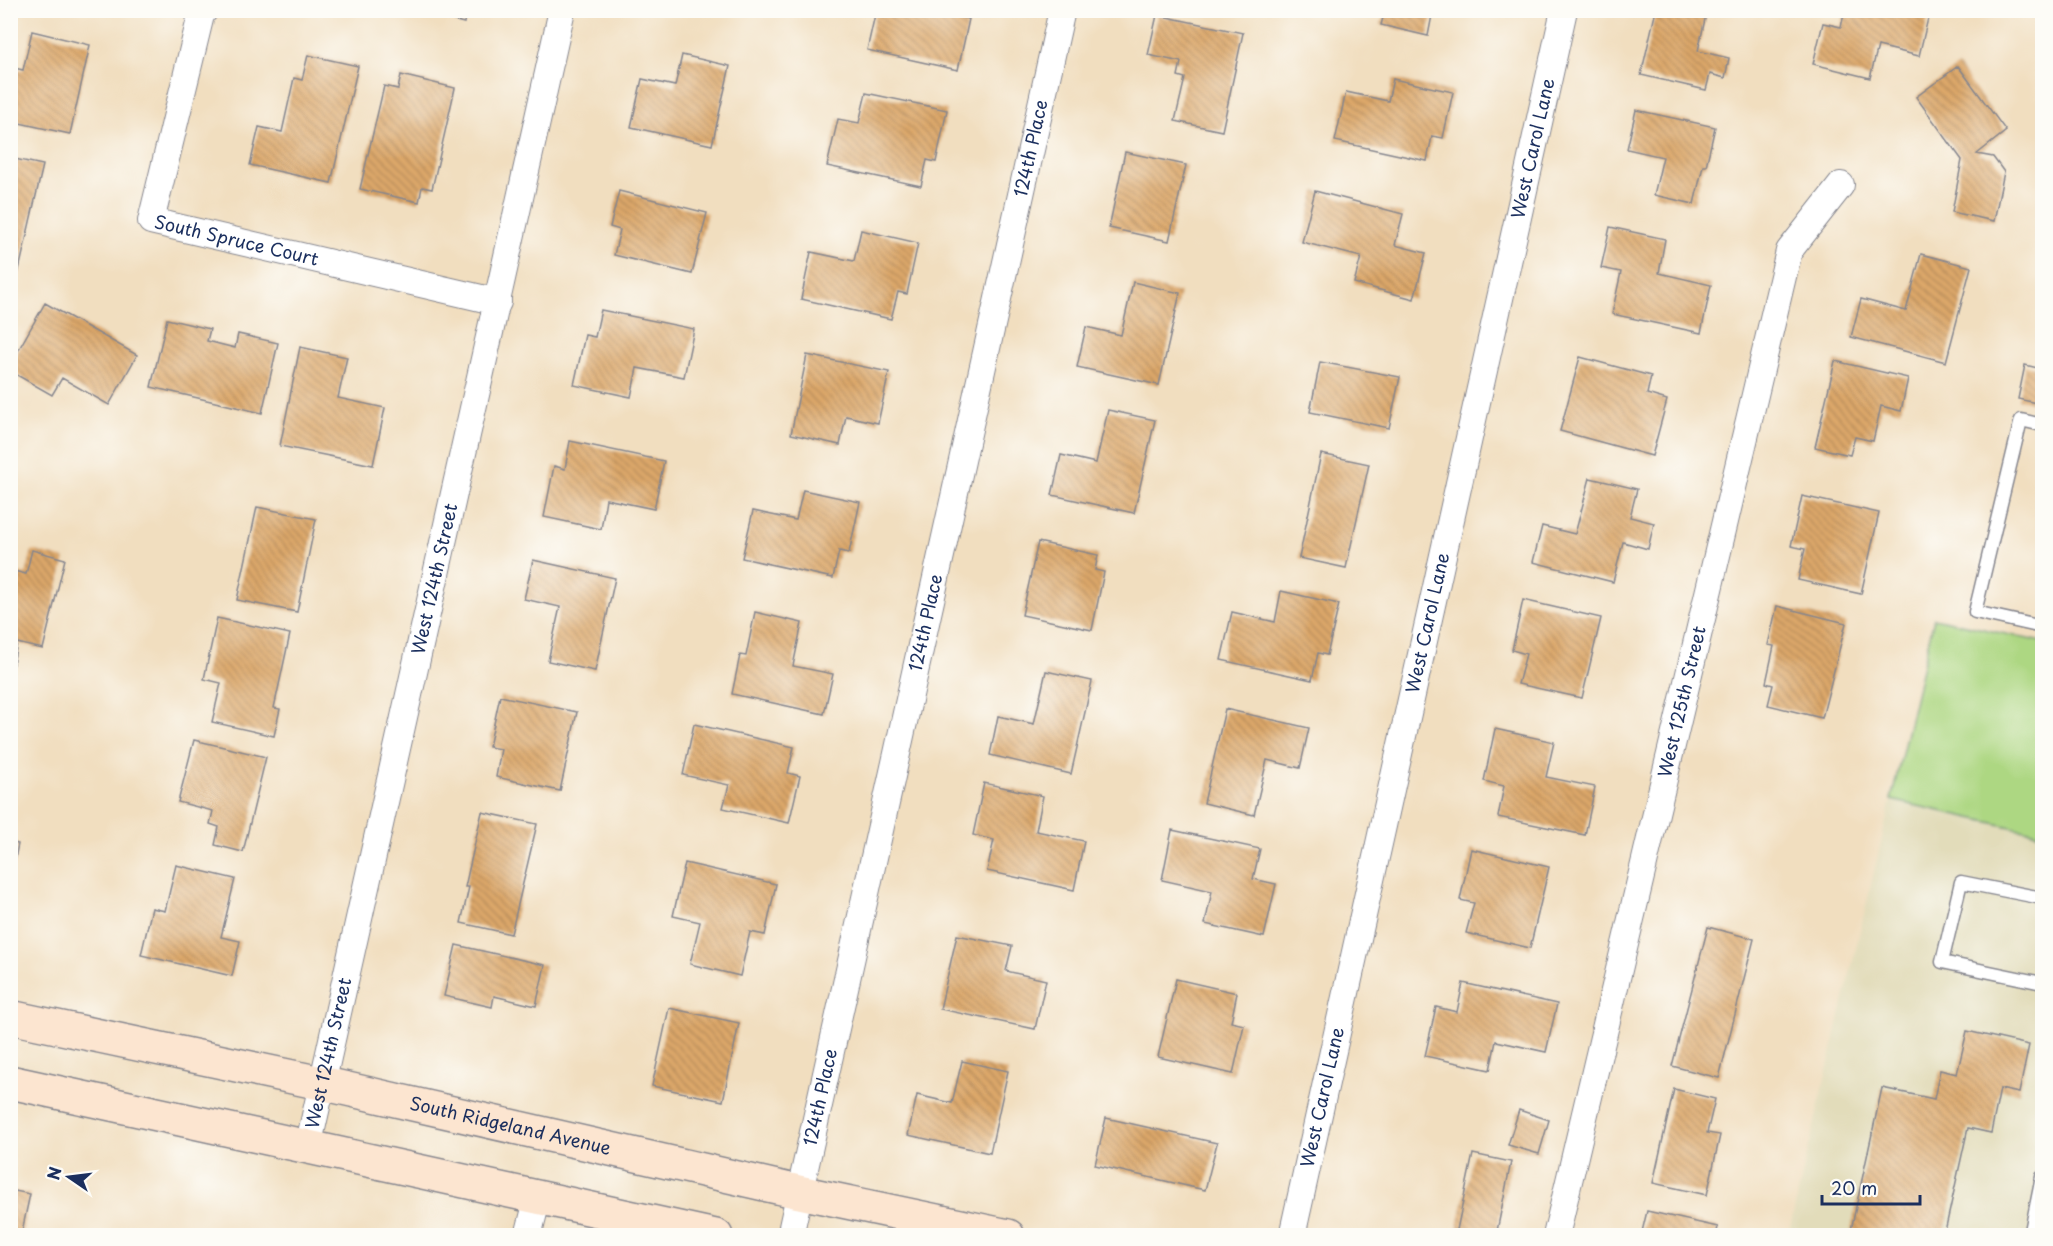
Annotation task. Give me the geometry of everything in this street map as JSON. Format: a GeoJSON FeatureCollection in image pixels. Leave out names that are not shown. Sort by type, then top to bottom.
{"type":"FeatureCollection","features":[{"type":"Feature","properties":{"kind":"main road","name":"South Ridgeland Avenue"},"geometry":{"type":"LineString","coordinates":[[10,1017],[321,1083],[800,1192],[1008,1236]]}},
{"type":"Feature","properties":{"kind":"main road"},"geometry":{"type":"LineString","coordinates":[[10,1082],[716,1236]]}},
{"type":"Feature","properties":{"kind":"street","name":"South Spruce Court"},"geometry":{"type":"LineString","coordinates":[[205,10],[201,15],[151,221],[498,302]]}},
{"type":"Feature","properties":{"kind":"street","name":"West 124th Street"},"geometry":{"type":"LineString","coordinates":[[308,1147],[562,10]]}},
{"type":"Feature","properties":{"kind":"street","name":"124th Place"},"geometry":{"type":"LineString","coordinates":[[790,1236],[1062,10]]}},
{"type":"Feature","properties":{"kind":"street","name":"West Carol Lane"},"geometry":{"type":"LineString","coordinates":[[1292,1236],[1564,10]]}},
{"type":"Feature","properties":{"kind":"street","name":"West 125th Street"},"geometry":{"type":"LineString","coordinates":[[1556,1236],[1789,251],[1841,184]]}},
{"type":"Feature","properties":{"kind":"street"},"geometry":{"type":"LineString","coordinates":[[528,1236],[538,1197]]}},
{"type":"Feature","properties":{"kind":"lane"},"geometry":{"type":"LineString","coordinates":[[2043,425],[2021,420],[1975,612],[2043,627]]}},
{"type":"Feature","properties":{"kind":"lane"},"geometry":{"type":"LineString","coordinates":[[2043,898],[1961,882],[1942,962],[2043,983]]}},
{"type":"Feature","properties":{"kind":"lane"},"geometry":{"type":"LineString","coordinates":[[2030,1236],[2043,1177]]}},
{"type":"Feature","properties":{"kind":"shaded area"},"geometry":{"type":"Polygon","coordinates":[[[1891,800],[2042,834],[2042,1235],[1788,1236],[1891,800]]]}},
{"type":"Feature","properties":{"kind":"green space"},"geometry":{"type":"Polygon","coordinates":[[[1934,618],[2042,642],[2042,834],[1891,800],[1934,618]]]}},
{"type":"Feature","properties":{"kind":"building"},"geometry":{"type":"Polygon","coordinates":[[[411,10],[466,10],[464,23],[411,10]]]}},
{"type":"Feature","properties":{"kind":"building"},"geometry":{"type":"Polygon","coordinates":[[[876,10],[956,10],[955,16],[969,19],[958,70],[867,50],[876,10]]]}},
{"type":"Feature","properties":{"kind":"building"},"geometry":{"type":"Polygon","coordinates":[[[1385,10],[1433,10],[1428,36],[1381,25],[1385,10]]]}},
{"type":"Feature","properties":{"kind":"building"},"geometry":{"type":"Polygon","coordinates":[[[1656,10],[1707,10],[1698,51],[1729,58],[1725,78],[1710,74],[1706,90],[1641,75],[1656,10]]]}},
{"type":"Feature","properties":{"kind":"building"},"geometry":{"type":"Polygon","coordinates":[[[1845,10],[1930,10],[1919,56],[1878,46],[1870,78],[1813,64],[1823,23],[1841,27],[1845,10]]]}},
{"type":"Feature","properties":{"kind":"building"},"geometry":{"type":"Polygon","coordinates":[[[1157,15],[1243,33],[1222,131],[1175,121],[1185,78],[1178,76],[1181,62],[1148,55],[1157,15]]]}},
{"type":"Feature","properties":{"kind":"building"},"geometry":{"type":"Polygon","coordinates":[[[32,31],[90,45],[70,134],[10,121],[10,67],[23,70],[32,31]]]}},
{"type":"Feature","properties":{"kind":"building"},"geometry":{"type":"Polygon","coordinates":[[[308,55],[358,66],[331,183],[250,165],[259,127],[282,132],[294,78],[302,80],[308,55]]]}},
{"type":"Feature","properties":{"kind":"building"},"geometry":{"type":"Polygon","coordinates":[[[682,55],[730,66],[712,145],[631,127],[642,79],[675,86],[682,55]]]}},
{"type":"Feature","properties":{"kind":"building"},"geometry":{"type":"Polygon","coordinates":[[[1958,66],[2006,131],[1977,154],[1993,157],[2004,172],[1994,221],[1952,212],[1962,160],[1916,97],[1958,66]]]}},
{"type":"Feature","properties":{"kind":"building"},"geometry":{"type":"Polygon","coordinates":[[[401,75],[455,88],[432,189],[422,187],[419,202],[360,189],[384,86],[398,89],[401,75]]]}},
{"type":"Feature","properties":{"kind":"building"},"geometry":{"type":"Polygon","coordinates":[[[1393,79],[1453,92],[1443,138],[1432,136],[1427,161],[1335,141],[1346,92],[1388,101],[1393,79]]]}},
{"type":"Feature","properties":{"kind":"building"},"geometry":{"type":"Polygon","coordinates":[[[866,93],[947,110],[936,162],[927,160],[921,186],[827,166],[838,119],[859,123],[866,93]]]}},
{"type":"Feature","properties":{"kind":"building"},"geometry":{"type":"Polygon","coordinates":[[[1636,110],[1715,127],[1694,204],[1654,195],[1663,157],[1627,149],[1636,110]]]}},
{"type":"Feature","properties":{"kind":"building"},"geometry":{"type":"Polygon","coordinates":[[[1125,152],[1186,165],[1169,241],[1109,228],[1125,152]]]}},
{"type":"Feature","properties":{"kind":"building"},"geometry":{"type":"Polygon","coordinates":[[[10,158],[43,165],[16,283],[10,281],[10,158]]]}},
{"type":"Feature","properties":{"kind":"building"},"geometry":{"type":"Polygon","coordinates":[[[619,191],[707,213],[692,274],[614,255],[620,230],[610,227],[619,191]]]}},
{"type":"Feature","properties":{"kind":"building"},"geometry":{"type":"Polygon","coordinates":[[[1315,191],[1403,214],[1395,245],[1426,253],[1414,299],[1354,283],[1361,257],[1302,242],[1315,191]]]}},
{"type":"Feature","properties":{"kind":"building"},"geometry":{"type":"Polygon","coordinates":[[[1610,227],[1665,239],[1659,273],[1711,285],[1701,333],[1612,314],[1621,272],[1601,268],[1610,227]]]}},
{"type":"Feature","properties":{"kind":"building"},"geometry":{"type":"Polygon","coordinates":[[[861,230],[918,243],[907,294],[898,292],[891,319],[801,299],[811,252],[854,261],[861,230]]]}},
{"type":"Feature","properties":{"kind":"building"},"geometry":{"type":"Polygon","coordinates":[[[1921,254],[1971,267],[1946,362],[1851,337],[1861,299],[1906,311],[1921,254]]]}},
{"type":"Feature","properties":{"kind":"building"},"geometry":{"type":"Polygon","coordinates":[[[1133,282],[1180,293],[1159,385],[1077,367],[1086,327],[1121,335],[1133,282]]]}},
{"type":"Feature","properties":{"kind":"building"},"geometry":{"type":"Polygon","coordinates":[[[45,303],[137,355],[109,405],[62,378],[52,395],[10,371],[10,365],[45,303]]]}},
{"type":"Feature","properties":{"kind":"building"},"geometry":{"type":"Polygon","coordinates":[[[601,310],[694,329],[684,377],[637,368],[631,397],[574,385],[585,335],[595,337],[601,310]]]}},
{"type":"Feature","properties":{"kind":"building"},"geometry":{"type":"Polygon","coordinates":[[[167,319],[210,329],[207,341],[235,348],[238,334],[278,343],[262,413],[151,387],[167,319]]]}},
{"type":"Feature","properties":{"kind":"building"},"geometry":{"type":"Polygon","coordinates":[[[300,347],[347,357],[338,398],[385,408],[373,465],[280,446],[300,347]]]}},
{"type":"Feature","properties":{"kind":"building"},"geometry":{"type":"Polygon","coordinates":[[[807,355],[889,372],[878,423],[846,416],[840,445],[791,434],[807,355]]]}},
{"type":"Feature","properties":{"kind":"building"},"geometry":{"type":"Polygon","coordinates":[[[1580,357],[1651,376],[1647,394],[1667,400],[1652,456],[1560,431],[1580,357]]]}},
{"type":"Feature","properties":{"kind":"building"},"geometry":{"type":"Polygon","coordinates":[[[1835,361],[1908,378],[1901,411],[1881,406],[1873,441],[1855,437],[1850,455],[1815,447],[1835,361]]]}},
{"type":"Feature","properties":{"kind":"building"},"geometry":{"type":"Polygon","coordinates":[[[1320,362],[1400,377],[1389,428],[1310,412],[1320,362]]]}},
{"type":"Feature","properties":{"kind":"building"},"geometry":{"type":"Polygon","coordinates":[[[2025,365],[2042,369],[2041,404],[2018,399],[2025,365]]]}},
{"type":"Feature","properties":{"kind":"building"},"geometry":{"type":"Polygon","coordinates":[[[1108,410],[1155,420],[1134,513],[1052,495],[1061,455],[1096,463],[1108,410]]]}},
{"type":"Feature","properties":{"kind":"building"},"geometry":{"type":"Polygon","coordinates":[[[570,441],[664,461],[654,509],[606,499],[601,529],[544,517],[554,466],[565,469],[570,441]]]}},
{"type":"Feature","properties":{"kind":"building"},"geometry":{"type":"Polygon","coordinates":[[[1321,454],[1369,464],[1346,568],[1299,558],[1321,454]]]}},
{"type":"Feature","properties":{"kind":"building"},"geometry":{"type":"Polygon","coordinates":[[[1590,478],[1637,489],[1630,517],[1654,523],[1648,549],[1623,542],[1613,582],[1533,562],[1542,526],[1575,534],[1590,478]]]}},
{"type":"Feature","properties":{"kind":"building"},"geometry":{"type":"Polygon","coordinates":[[[803,490],[860,502],[849,553],[839,551],[833,578],[742,558],[753,511],[796,520],[803,490]]]}},
{"type":"Feature","properties":{"kind":"building"},"geometry":{"type":"Polygon","coordinates":[[[1802,496],[1879,513],[1861,594],[1798,580],[1805,549],[1791,546],[1802,496]]]}},
{"type":"Feature","properties":{"kind":"building"},"geometry":{"type":"Polygon","coordinates":[[[257,507],[316,519],[297,612],[237,600],[257,507]]]}},
{"type":"Feature","properties":{"kind":"building"},"geometry":{"type":"Polygon","coordinates":[[[1038,542],[1098,555],[1095,570],[1104,572],[1092,630],[1022,615],[1038,542]]]}},
{"type":"Feature","properties":{"kind":"building"},"geometry":{"type":"Polygon","coordinates":[[[32,550],[65,559],[43,649],[17,643],[13,664],[10,664],[10,570],[26,574],[32,550]]]}},
{"type":"Feature","properties":{"kind":"building"},"geometry":{"type":"Polygon","coordinates":[[[533,560],[615,578],[595,671],[548,661],[560,607],[524,599],[533,560]]]}},
{"type":"Feature","properties":{"kind":"building"},"geometry":{"type":"Polygon","coordinates":[[[1281,591],[1339,604],[1327,655],[1318,653],[1312,680],[1221,660],[1232,612],[1275,622],[1281,591]]]}},
{"type":"Feature","properties":{"kind":"building"},"geometry":{"type":"Polygon","coordinates":[[[1523,600],[1601,618],[1582,698],[1518,684],[1526,654],[1512,650],[1523,600]]]}},
{"type":"Feature","properties":{"kind":"building"},"geometry":{"type":"Polygon","coordinates":[[[1777,606],[1846,623],[1822,718],[1768,705],[1773,685],[1766,683],[1774,646],[1768,645],[1777,606]]]}},
{"type":"Feature","properties":{"kind":"building"},"geometry":{"type":"Polygon","coordinates":[[[755,612],[802,623],[793,666],[833,674],[824,714],[732,694],[740,655],[746,656],[755,612]]]}},
{"type":"Feature","properties":{"kind":"building"},"geometry":{"type":"Polygon","coordinates":[[[217,618],[290,634],[274,708],[280,709],[274,736],[212,722],[221,683],[204,679],[217,618]]]}},
{"type":"Feature","properties":{"kind":"building"},"geometry":{"type":"Polygon","coordinates":[[[1046,671],[1092,681],[1071,774],[990,755],[998,716],[1034,724],[1046,671]]]}},
{"type":"Feature","properties":{"kind":"building"},"geometry":{"type":"Polygon","coordinates":[[[500,696],[577,712],[560,791],[496,777],[501,749],[489,747],[500,696]]]}},
{"type":"Feature","properties":{"kind":"building"},"geometry":{"type":"Polygon","coordinates":[[[1225,709],[1309,728],[1300,768],[1267,760],[1254,815],[1204,803],[1225,709]]]}},
{"type":"Feature","properties":{"kind":"building"},"geometry":{"type":"Polygon","coordinates":[[[694,724],[794,747],[788,773],[800,776],[789,823],[723,808],[729,785],[683,775],[694,724]]]}},
{"type":"Feature","properties":{"kind":"building"},"geometry":{"type":"Polygon","coordinates":[[[1495,729],[1554,742],[1546,777],[1595,787],[1585,835],[1498,817],[1504,786],[1484,781],[1495,729]]]}},
{"type":"Feature","properties":{"kind":"building"},"geometry":{"type":"Polygon","coordinates":[[[194,740],[266,757],[243,852],[215,845],[219,827],[210,824],[213,811],[178,802],[194,740]]]}},
{"type":"Feature","properties":{"kind":"building"},"geometry":{"type":"Polygon","coordinates":[[[984,783],[1043,796],[1036,831],[1084,841],[1074,890],[987,871],[994,840],[973,835],[984,783]]]}},
{"type":"Feature","properties":{"kind":"building"},"geometry":{"type":"Polygon","coordinates":[[[482,812],[537,824],[511,934],[461,923],[469,887],[465,887],[482,812]]]}},
{"type":"Feature","properties":{"kind":"building"},"geometry":{"type":"Polygon","coordinates":[[[1172,830],[1260,849],[1253,879],[1276,884],[1264,937],[1205,924],[1212,891],[1162,880],[1172,830]]]}},
{"type":"Feature","properties":{"kind":"building"},"geometry":{"type":"Polygon","coordinates":[[[10,842],[18,844],[12,874],[10,874],[10,842]]]}},
{"type":"Feature","properties":{"kind":"building"},"geometry":{"type":"Polygon","coordinates":[[[1471,849],[1549,867],[1530,948],[1466,933],[1474,903],[1460,900],[1471,849]]]}},
{"type":"Feature","properties":{"kind":"building"},"geometry":{"type":"Polygon","coordinates":[[[685,863],[776,884],[765,935],[750,932],[740,976],[690,964],[700,922],[673,916],[685,863]]]}},
{"type":"Feature","properties":{"kind":"building"},"geometry":{"type":"Polygon","coordinates":[[[176,865],[235,879],[221,937],[240,941],[232,976],[141,955],[152,908],[165,911],[176,865]]]}},
{"type":"Feature","properties":{"kind":"building"},"geometry":{"type":"Polygon","coordinates":[[[1708,927],[1754,939],[1719,1078],[1672,1066],[1708,927]]]}},
{"type":"Feature","properties":{"kind":"building"},"geometry":{"type":"Polygon","coordinates":[[[957,935],[1012,946],[1006,971],[1046,980],[1035,1029],[940,1009],[957,935]]]}},
{"type":"Feature","properties":{"kind":"building"},"geometry":{"type":"Polygon","coordinates":[[[456,945],[545,965],[536,1006],[494,996],[492,1007],[444,996],[456,945]]]}},
{"type":"Feature","properties":{"kind":"building"},"geometry":{"type":"Polygon","coordinates":[[[1176,979],[1237,993],[1231,1022],[1244,1025],[1233,1074],[1158,1057],[1176,979]]]}},
{"type":"Feature","properties":{"kind":"building"},"geometry":{"type":"Polygon","coordinates":[[[1463,983],[1557,1004],[1546,1052],[1496,1041],[1490,1070],[1425,1056],[1436,1007],[1457,1012],[1463,983]]]}},
{"type":"Feature","properties":{"kind":"building"},"geometry":{"type":"Polygon","coordinates":[[[669,1008],[739,1023],[723,1101],[652,1086],[669,1008]]]}},
{"type":"Feature","properties":{"kind":"building"},"geometry":{"type":"Polygon","coordinates":[[[1967,1031],[2029,1045],[2019,1093],[2000,1089],[1991,1133],[1968,1128],[1944,1236],[1875,1236],[1851,1230],[1882,1088],[1934,1099],[1940,1070],[1957,1074],[1967,1031]]]}},
{"type":"Feature","properties":{"kind":"building"},"geometry":{"type":"Polygon","coordinates":[[[962,1061],[1008,1071],[990,1153],[908,1135],[917,1095],[952,1103],[962,1061]]]}},
{"type":"Feature","properties":{"kind":"building"},"geometry":{"type":"Polygon","coordinates":[[[1674,1089],[1715,1099],[1707,1133],[1720,1135],[1707,1195],[1653,1183],[1674,1089]]]}},
{"type":"Feature","properties":{"kind":"building"},"geometry":{"type":"Polygon","coordinates":[[[1519,1110],[1549,1120],[1539,1154],[1508,1145],[1519,1110]]]}},
{"type":"Feature","properties":{"kind":"building"},"geometry":{"type":"Polygon","coordinates":[[[1106,1118],[1217,1143],[1205,1190],[1095,1165],[1106,1118]]]}},
{"type":"Feature","properties":{"kind":"building"},"geometry":{"type":"Polygon","coordinates":[[[1473,1154],[1511,1162],[1496,1236],[1482,1236],[1457,1230],[1473,1154]]]}},
{"type":"Feature","properties":{"kind":"building"},"geometry":{"type":"Polygon","coordinates":[[[10,1190],[30,1194],[21,1236],[10,1236],[10,1190]]]}},
{"type":"Feature","properties":{"kind":"building"},"geometry":{"type":"Polygon","coordinates":[[[1647,1211],[1718,1227],[1716,1236],[1641,1236],[1647,1211]]]}}]}
